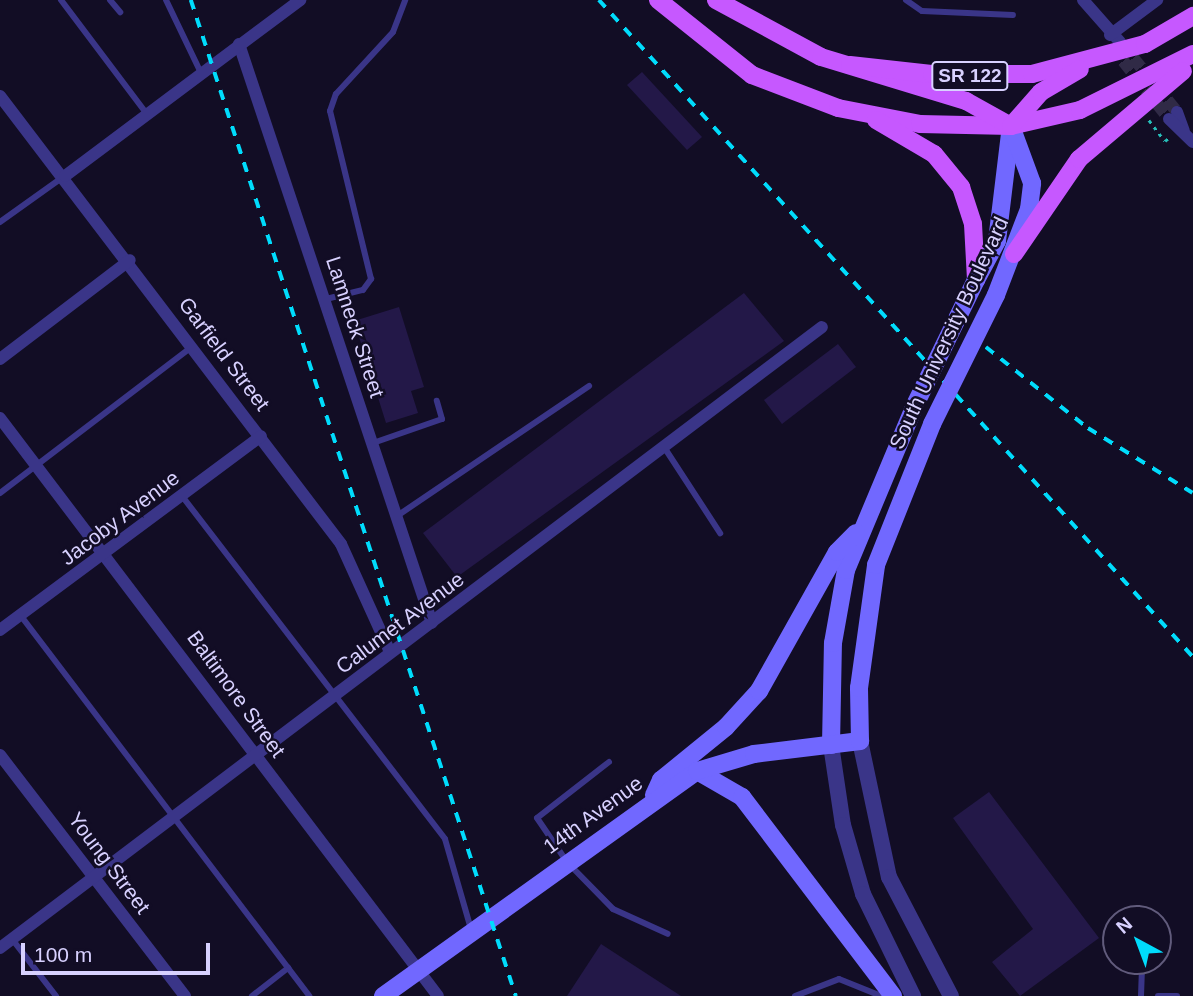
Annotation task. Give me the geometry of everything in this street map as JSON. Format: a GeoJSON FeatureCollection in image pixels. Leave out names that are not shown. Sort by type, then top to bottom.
{"type":"FeatureCollection","features":[{"type":"Feature","properties":{"kind":"main road"},"geometry":{"type":"LineString","coordinates":[[658,0],[752,75],[874,118],[934,154],[961,187],[973,224],[976,280]]}},
{"type":"Feature","properties":{"kind":"main road","name":"SR 122"},"geometry":{"type":"LineString","coordinates":[[716,0],[795,46],[850,65],[1006,76],[1089,62],[1145,44],[1193,16]]}},
{"type":"Feature","properties":{"kind":"main road"},"geometry":{"type":"LineString","coordinates":[[874,118],[1011,126],[1112,98],[1193,54]]}},
{"type":"Feature","properties":{"kind":"main road"},"geometry":{"type":"LineString","coordinates":[[1014,254],[1079,159],[1183,72],[1193,54]]}},
{"type":"Feature","properties":{"kind":"main road"},"geometry":{"type":"LineString","coordinates":[[1011,126],[1041,92],[1089,62]]}},
{"type":"Feature","properties":{"kind":"main road"},"geometry":{"type":"LineString","coordinates":[[850,65],[966,102],[1011,126]]}},
{"type":"Feature","properties":{"kind":"main road","name":"South University Boulevard"},"geometry":{"type":"LineString","coordinates":[[860,741],[859,688],[876,565],[932,424],[1014,254],[1032,183],[1011,126]]}},
{"type":"Feature","properties":{"kind":"main road","name":"South University Boulevard"},"geometry":{"type":"LineString","coordinates":[[831,745],[833,643],[859,530],[915,405],[997,241],[1011,126]]}},
{"type":"Feature","properties":{"kind":"main road"},"geometry":{"type":"LineString","coordinates":[[652,801],[661,780],[726,727],[759,691],[837,552],[859,530]]}},
{"type":"Feature","properties":{"kind":"main road","name":"14th Avenue"},"geometry":{"type":"LineString","coordinates":[[383,996],[696,771],[754,754],[860,741]]}},
{"type":"Feature","properties":{"kind":"main road"},"geometry":{"type":"LineString","coordinates":[[696,771],[742,797],[893,996]]}},
{"type":"Feature","properties":{"kind":"street"},"geometry":{"type":"LineString","coordinates":[[65,176],[300,0]]}},
{"type":"Feature","properties":{"kind":"street"},"geometry":{"type":"LineString","coordinates":[[1083,0],[1114,41],[1157,0]]}},
{"type":"Feature","properties":{"kind":"street","name":"Lamneck Street"},"geometry":{"type":"LineString","coordinates":[[239,44],[432,623]]}},
{"type":"Feature","properties":{"kind":"street","name":"Garfield Street"},"geometry":{"type":"LineString","coordinates":[[1,98],[130,260],[341,544],[390,652]]}},
{"type":"Feature","properties":{"kind":"street"},"geometry":{"type":"LineString","coordinates":[[1173,115],[1178,133],[1193,142]]}},
{"type":"Feature","properties":{"kind":"street"},"geometry":{"type":"LineString","coordinates":[[0,359],[130,260]]}},
{"type":"Feature","properties":{"kind":"street","name":"Calumet Avenue"},"geometry":{"type":"LineString","coordinates":[[0,948],[259,757],[390,652],[822,327]]}},
{"type":"Feature","properties":{"kind":"street","name":"Baltimore Street"},"geometry":{"type":"LineString","coordinates":[[0,418],[106,552],[438,996]]}},
{"type":"Feature","properties":{"kind":"street","name":"Jacoby Avenue"},"geometry":{"type":"LineString","coordinates":[[0,630],[261,436]]}},
{"type":"Feature","properties":{"kind":"street","name":"South University Boulevard"},"geometry":{"type":"LineString","coordinates":[[860,741],[889,877],[951,996]]}},
{"type":"Feature","properties":{"kind":"street","name":"South University Boulevard"},"geometry":{"type":"LineString","coordinates":[[831,745],[856,871],[912,996]]}},
{"type":"Feature","properties":{"kind":"street","name":"Young Street"},"geometry":{"type":"LineString","coordinates":[[0,755],[185,996]]}},
{"type":"Feature","properties":{"kind":"lane"},"geometry":{"type":"LineString","coordinates":[[61,0],[147,114]]}},
{"type":"Feature","properties":{"kind":"lane"},"geometry":{"type":"LineString","coordinates":[[110,0],[120,12]]}},
{"type":"Feature","properties":{"kind":"lane"},"geometry":{"type":"LineString","coordinates":[[166,0],[201,73]]}},
{"type":"Feature","properties":{"kind":"lane"},"geometry":{"type":"LineString","coordinates":[[326,299],[363,290],[371,279],[330,111],[336,94],[393,32],[405,0]]}},
{"type":"Feature","properties":{"kind":"lane"},"geometry":{"type":"LineString","coordinates":[[906,0],[922,11],[1013,16]]}},
{"type":"Feature","properties":{"kind":"lane"},"geometry":{"type":"LineString","coordinates":[[0,222],[65,176]]}},
{"type":"Feature","properties":{"kind":"lane"},"geometry":{"type":"LineString","coordinates":[[0,493],[194,345]]}},
{"type":"Feature","properties":{"kind":"lane"},"geometry":{"type":"LineString","coordinates":[[397,516],[589,386]]}},
{"type":"Feature","properties":{"kind":"lane"},"geometry":{"type":"LineString","coordinates":[[373,443],[442,419],[437,401]]}},
{"type":"Feature","properties":{"kind":"lane"},"geometry":{"type":"LineString","coordinates":[[664,447],[720,533]]}},
{"type":"Feature","properties":{"kind":"lane"},"geometry":{"type":"LineString","coordinates":[[182,496],[332,698],[445,839],[471,932]]}},
{"type":"Feature","properties":{"kind":"lane"},"geometry":{"type":"LineString","coordinates":[[21,616],[309,996]]}},
{"type":"Feature","properties":{"kind":"lane"},"geometry":{"type":"LineString","coordinates":[[609,762],[538,813],[567,862],[614,909],[668,934]]}},
{"type":"Feature","properties":{"kind":"lane"},"geometry":{"type":"LineString","coordinates":[[12,939],[56,996]]}},
{"type":"Feature","properties":{"kind":"lane"},"geometry":{"type":"LineString","coordinates":[[252,996],[288,968]]}},
{"type":"Feature","properties":{"kind":"lane"},"geometry":{"type":"LineString","coordinates":[[1141,996],[1142,975]]}},
{"type":"Feature","properties":{"kind":"lane"},"geometry":{"type":"LineString","coordinates":[[795,996],[839,979],[881,996]]}},
{"type":"Feature","properties":{"kind":"lane"},"geometry":{"type":"LineString","coordinates":[[1158,996],[1177,996]]}},
{"type":"Feature","properties":{"kind":"path"},"geometry":{"type":"LineString","coordinates":[[1144,114],[1165,141],[1178,133]]}},
{"type":"Feature","properties":{"kind":"building"},"geometry":{"type":"Polygon","coordinates":[[[642,72],[702,137],[687,150],[627,85],[642,72]]]}},
{"type":"Feature","properties":{"kind":"building"},"geometry":{"type":"Polygon","coordinates":[[[744,293],[784,341],[457,577],[423,533],[744,293]]]}},
{"type":"Feature","properties":{"kind":"building"},"geometry":{"type":"Polygon","coordinates":[[[399,307],[424,387],[411,391],[418,413],[386,423],[354,321],[399,307]]]}},
{"type":"Feature","properties":{"kind":"building"},"geometry":{"type":"Polygon","coordinates":[[[838,344],[856,367],[782,424],[764,400],[838,344]]]}},
{"type":"Feature","properties":{"kind":"building"},"geometry":{"type":"Polygon","coordinates":[[[989,792],[1099,938],[1020,996],[992,962],[1033,929],[953,818],[989,792]]]}},
{"type":"Feature","properties":{"kind":"building"},"geometry":{"type":"Polygon","coordinates":[[[601,944],[681,996],[567,996],[601,944]]]}},
{"type":"Feature","properties":{"kind":"tunnel"},"geometry":{"type":"LineString","coordinates":[[1122,44],[1177,112]]}},
{"type":"Feature","properties":{"kind":"tunnel"},"geometry":{"type":"LineString","coordinates":[[1112,47],[1169,119]]}},
{"type":"Feature","properties":{"kind":"railway"},"geometry":{"type":"LineString","coordinates":[[191,0],[516,996]]}},
{"type":"Feature","properties":{"kind":"railway"},"geometry":{"type":"LineString","coordinates":[[599,0],[1193,657]]}},
{"type":"Feature","properties":{"kind":"railway"},"geometry":{"type":"LineString","coordinates":[[986,347],[1088,428],[1193,493]]}}]}
